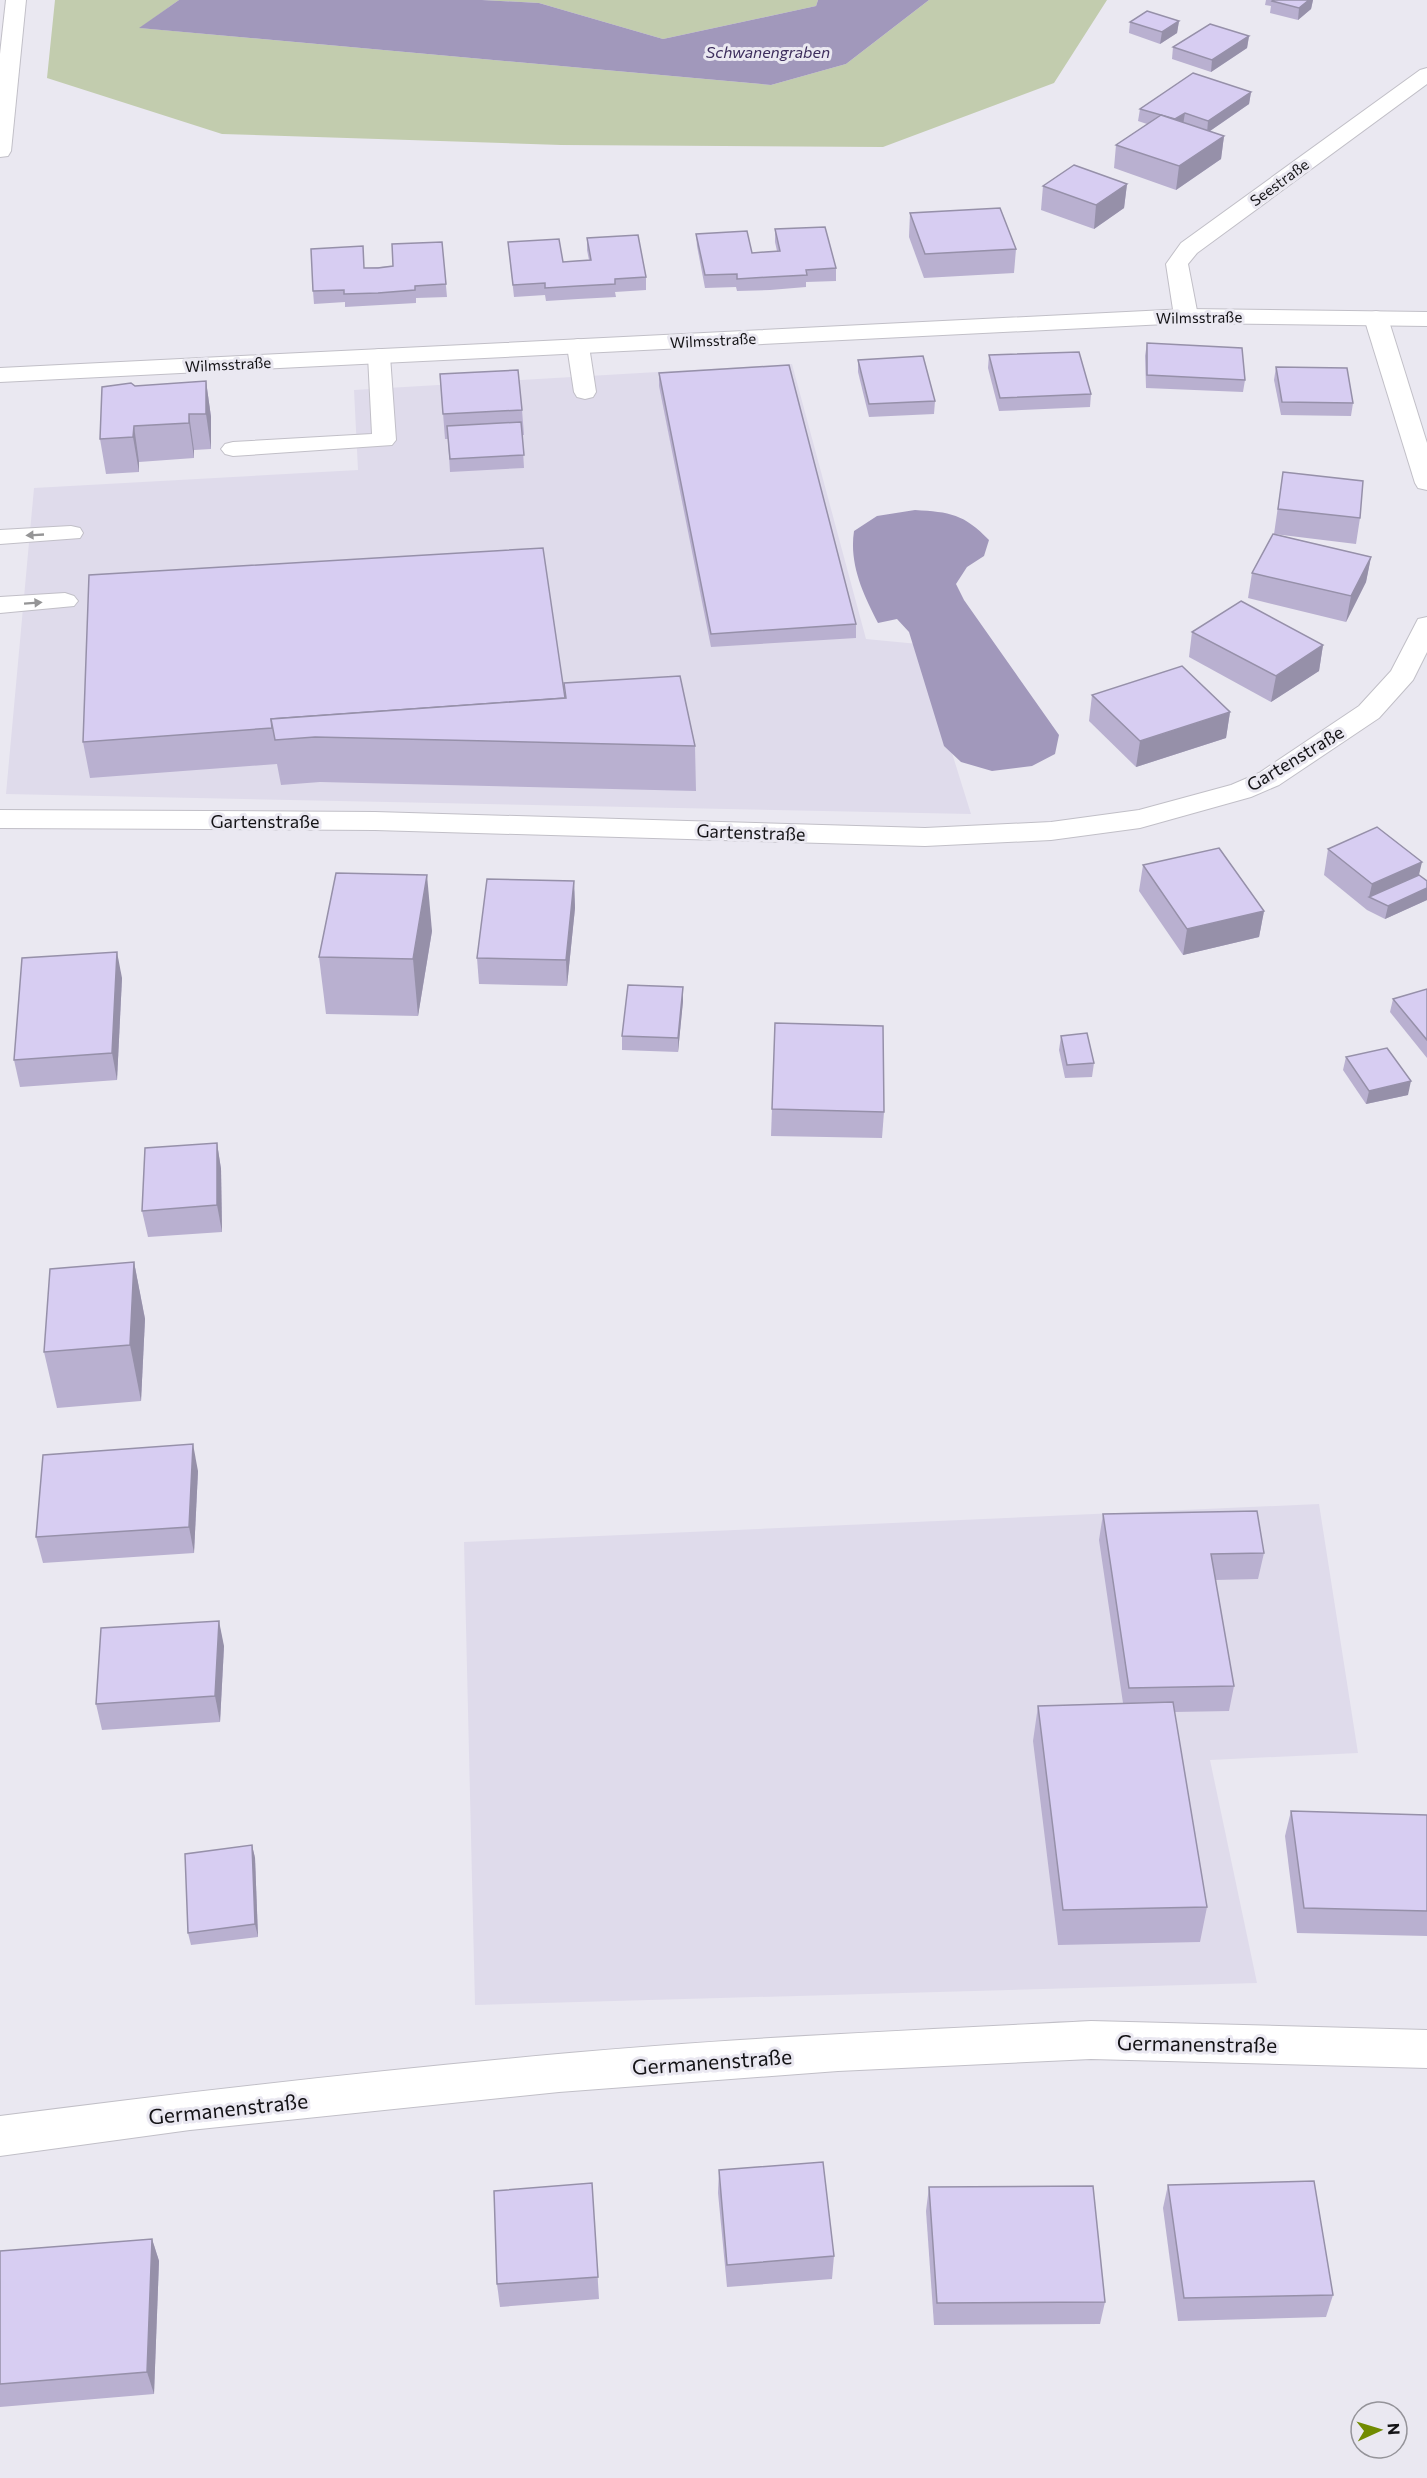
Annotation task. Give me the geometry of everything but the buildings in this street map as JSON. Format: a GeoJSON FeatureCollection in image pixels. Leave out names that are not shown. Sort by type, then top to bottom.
{"type":"FeatureCollection","features":[{"type":"Feature","properties":{"kind":"street"},"geometry":{"type":"LineString","coordinates":[[0,152],[16,0]]}},
{"type":"Feature","properties":{"kind":"street","name":"Seestraße"},"geometry":{"type":"LineString","coordinates":[[1186,316],[1177,264],[1189,248],[1427,74]]}},
{"type":"Feature","properties":{"kind":"street","name":"Wilmsstraße"},"geometry":{"type":"LineString","coordinates":[[0,375],[1186,316],[1427,319]]}},
{"type":"Feature","properties":{"kind":"street"},"geometry":{"type":"LineString","coordinates":[[1376,318],[1427,483]]}},
{"type":"Feature","properties":{"kind":"street","name":"Gartenstraße"},"geometry":{"type":"LineString","coordinates":[[0,819],[375,821],[925,837],[1051,831],[1140,819],[1241,791],[1269,779],[1369,712],[1403,674],[1427,625]]}},
{"type":"Feature","properties":{"kind":"street","name":"Germanenstraße"},"geometry":{"type":"LineString","coordinates":[[0,2136],[202,2110],[547,2074],[838,2052],[1091,2040],[1427,2049]]}},
{"type":"Feature","properties":{"kind":"lane"},"geometry":{"type":"LineString","coordinates":[[578,346],[585,392]]}},
{"type":"Feature","properties":{"kind":"lane"},"geometry":{"type":"LineString","coordinates":[[233,449],[384,440],[379,356]]}},
{"type":"Feature","properties":{"kind":"lane"},"geometry":{"type":"LineString","coordinates":[[0,537],[70,533]]}},
{"type":"Feature","properties":{"kind":"lane"},"geometry":{"type":"LineString","coordinates":[[0,605],[65,601]]}},
{"type":"Feature","properties":{"kind":"shaded area"},"geometry":{"type":"Polygon","coordinates":[[[792,364],[866,639],[918,644],[971,814],[6,794],[34,488],[358,470],[354,390],[792,364]]]}},
{"type":"Feature","properties":{"kind":"shaded area"},"geometry":{"type":"Polygon","coordinates":[[[1319,1504],[1358,1753],[1210,1760],[1257,1983],[475,2005],[464,1542],[1319,1504]]]}},
{"type":"Feature","properties":{"kind":"green space"},"geometry":{"type":"Polygon","coordinates":[[[55,0],[179,0],[140,28],[771,85],[846,64],[929,0],[1107,0],[1054,83],[883,147],[561,145],[222,134],[47,78],[55,0]]]}},
{"type":"Feature","properties":{"kind":"green space"},"geometry":{"type":"Polygon","coordinates":[[[482,0],[818,0],[816,6],[663,39],[539,3],[482,0]]]}},
{"type":"Feature","properties":{"kind":"water","name":"Schwanengraben"},"geometry":{"type":"Polygon","coordinates":[[[179,0],[482,0],[539,3],[663,39],[816,6],[818,0],[929,0],[846,64],[771,85],[139,28],[179,0]]]}},
{"type":"Feature","properties":{"kind":"water"},"geometry":{"type":"Polygon","coordinates":[[[915,510],[956,516],[972,525],[989,540],[984,556],[967,567],[956,584],[964,600],[1059,735],[1055,754],[1032,766],[992,771],[961,762],[944,746],[909,632],[897,619],[878,623],[867,601],[855,567],[854,531],[877,516],[915,510]]]}}]}
